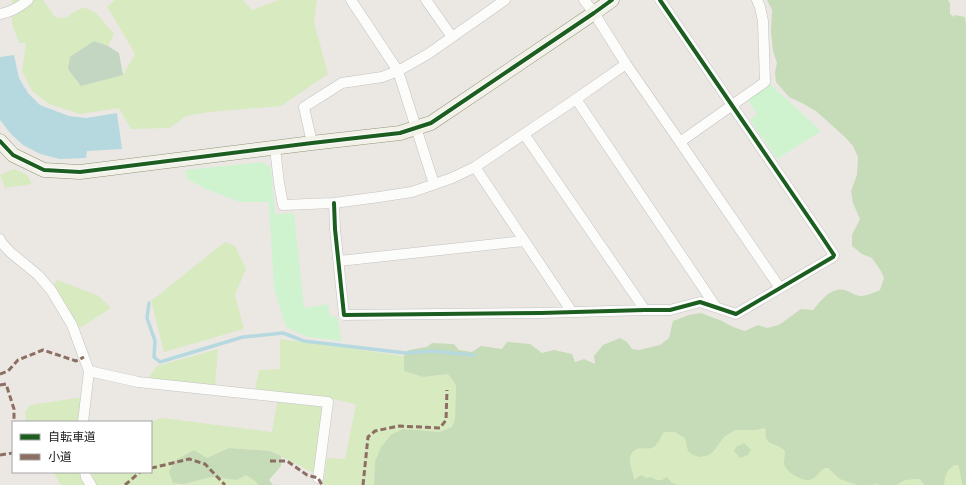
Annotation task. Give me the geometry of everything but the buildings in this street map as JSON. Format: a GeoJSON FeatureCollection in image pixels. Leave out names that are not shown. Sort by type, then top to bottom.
{"type":"FeatureCollection","features":[{"type":"Feature","properties":{"kind":"street"},"geometry":{"type":"LineString","coordinates":[[0,14],[18,8],[28,0]]}},
{"type":"Feature","properties":{"kind":"street"},"geometry":{"type":"LineString","coordinates":[[351,0],[398,71],[434,184]]}},
{"type":"Feature","properties":{"kind":"street"},"geometry":{"type":"LineString","coordinates":[[426,0],[452,37]]}},
{"type":"Feature","properties":{"kind":"street"},"geometry":{"type":"LineString","coordinates":[[312,143],[304,107],[342,83],[382,77],[398,71],[428,54],[504,0]]}},
{"type":"Feature","properties":{"kind":"street"},"geometry":{"type":"LineString","coordinates":[[584,0],[626,64],[780,288]]}},
{"type":"Feature","properties":{"kind":"street"},"geometry":{"type":"LineString","coordinates":[[0,141],[13,155],[44,170],[80,172],[400,133],[431,123],[594,14],[612,0]]}},
{"type":"Feature","properties":{"kind":"street"},"geometry":{"type":"LineString","coordinates":[[334,203],[335,229],[344,315],[670,310],[700,302],[736,314],[833,257],[834,255],[660,0]]}},
{"type":"Feature","properties":{"kind":"street"},"geometry":{"type":"LineString","coordinates":[[680,142],[765,82],[763,21],[757,0]]}},
{"type":"Feature","properties":{"kind":"street"},"geometry":{"type":"LineString","coordinates":[[275,148],[282,205],[334,203],[412,192],[452,178],[475,167],[576,100],[626,64]]}},
{"type":"Feature","properties":{"kind":"street"},"geometry":{"type":"LineString","coordinates":[[576,100],[716,307]]}},
{"type":"Feature","properties":{"kind":"street"},"geometry":{"type":"LineString","coordinates":[[524,134],[645,310]]}},
{"type":"Feature","properties":{"kind":"street"},"geometry":{"type":"LineString","coordinates":[[475,167],[572,312]]}},
{"type":"Feature","properties":{"kind":"street"},"geometry":{"type":"LineString","coordinates":[[0,239],[10,252],[38,275],[51,290],[72,325],[89,371],[83,421]]}},
{"type":"Feature","properties":{"kind":"street"},"geometry":{"type":"LineString","coordinates":[[339,260],[524,241]]}},
{"type":"Feature","properties":{"kind":"street"},"geometry":{"type":"LineString","coordinates":[[89,371],[138,382],[328,402],[318,478]]}},
{"type":"Feature","properties":{"kind":"street"},"geometry":{"type":"LineString","coordinates":[[85,473],[91,485]]}},
{"type":"Feature","properties":{"kind":"green space"},"geometry":{"type":"Polygon","coordinates":[[[12,0],[43,0],[55,17],[65,18],[83,7],[96,13],[114,34],[108,46],[94,41],[123,75],[135,54],[107,6],[115,0],[243,0],[252,10],[279,0],[317,0],[314,22],[328,74],[281,106],[209,112],[186,116],[170,128],[131,129],[119,108],[80,114],[49,104],[32,91],[22,71],[26,43],[19,43],[12,24],[12,0]]]}},
{"type":"Feature","properties":{"kind":"green space"},"geometry":{"type":"Polygon","coordinates":[[[767,0],[948,0],[950,4],[950,14],[954,17],[955,15],[965,17],[966,485],[963,485],[962,483],[958,465],[955,465],[948,471],[944,485],[924,485],[920,479],[916,479],[905,480],[896,485],[857,485],[840,479],[828,468],[825,468],[810,480],[802,479],[791,473],[785,467],[785,451],[767,440],[766,430],[764,428],[756,430],[735,430],[724,437],[713,452],[709,455],[700,457],[693,455],[688,451],[685,438],[675,432],[664,432],[658,443],[652,448],[640,448],[634,450],[631,454],[630,461],[634,480],[641,475],[646,478],[651,477],[656,480],[662,480],[667,477],[672,483],[677,485],[374,485],[375,462],[381,447],[391,435],[403,429],[440,432],[452,427],[455,419],[456,385],[448,374],[423,377],[404,371],[404,356],[409,350],[427,347],[432,343],[454,344],[459,350],[472,352],[481,346],[502,349],[507,342],[530,344],[542,353],[554,350],[572,354],[575,362],[584,359],[595,364],[594,356],[603,345],[620,338],[627,342],[632,349],[639,350],[660,345],[669,338],[673,321],[689,315],[701,313],[745,331],[758,325],[767,328],[779,325],[801,309],[813,310],[827,295],[833,291],[845,290],[862,296],[880,290],[884,278],[881,271],[872,258],[862,254],[852,246],[852,235],[860,219],[853,203],[851,191],[857,175],[858,157],[853,146],[846,138],[816,111],[789,97],[776,82],[775,72],[777,63],[773,51],[771,32],[772,10],[767,0]]]}},
{"type":"Feature","properties":{"kind":"green space"},"geometry":{"type":"Polygon","coordinates":[[[94,41],[108,46],[119,53],[123,75],[81,86],[68,69],[70,57],[94,41]]]}},
{"type":"Feature","properties":{"kind":"green space"},"geometry":{"type":"Polygon","coordinates":[[[770,84],[821,131],[777,159],[750,120],[757,114],[748,100],[770,84]]]}},
{"type":"Feature","properties":{"kind":"green space"},"geometry":{"type":"Polygon","coordinates":[[[263,162],[271,168],[275,214],[294,213],[304,308],[328,304],[330,317],[337,316],[342,341],[308,337],[286,327],[274,288],[269,202],[240,202],[206,189],[187,179],[185,170],[263,162]]]}},
{"type":"Feature","properties":{"kind":"green space"},"geometry":{"type":"Polygon","coordinates":[[[14,169],[27,175],[32,184],[5,188],[0,175],[14,169]]]}},
{"type":"Feature","properties":{"kind":"green space"},"geometry":{"type":"Polygon","coordinates":[[[225,242],[235,246],[246,269],[235,295],[244,329],[164,352],[151,301],[225,242]]]}},
{"type":"Feature","properties":{"kind":"green space"},"geometry":{"type":"Polygon","coordinates":[[[57,280],[99,296],[111,308],[80,328],[53,286],[57,280]]]}},
{"type":"Feature","properties":{"kind":"green space"},"geometry":{"type":"Polygon","coordinates":[[[280,339],[404,356],[404,371],[423,377],[448,374],[456,385],[455,419],[452,427],[440,432],[403,429],[375,462],[374,485],[323,485],[327,458],[345,459],[356,404],[332,399],[255,389],[259,370],[280,369],[280,339]]]}},
{"type":"Feature","properties":{"kind":"green space"},"geometry":{"type":"Polygon","coordinates":[[[218,349],[215,386],[147,380],[157,366],[218,349]]]}},
{"type":"Feature","properties":{"kind":"green space"},"geometry":{"type":"Polygon","coordinates":[[[737,392],[966,445],[966,485],[572,485],[601,440],[737,392]]]}},
{"type":"Feature","properties":{"kind":"green space"},"geometry":{"type":"Polygon","coordinates":[[[81,398],[78,421],[26,421],[25,412],[30,405],[81,398]]]}},
{"type":"Feature","properties":{"kind":"green space"},"geometry":{"type":"Polygon","coordinates":[[[277,402],[322,407],[318,454],[314,473],[270,451],[229,448],[207,458],[184,484],[212,477],[237,480],[246,475],[258,485],[96,485],[91,473],[152,473],[152,421],[162,418],[272,432],[277,402]]]}},
{"type":"Feature","properties":{"kind":"green space"},"geometry":{"type":"Polygon","coordinates":[[[744,443],[751,450],[748,455],[740,458],[734,451],[736,447],[744,443]]]}},
{"type":"Feature","properties":{"kind":"green space"},"geometry":{"type":"Polygon","coordinates":[[[229,448],[270,451],[281,456],[281,466],[269,480],[273,485],[258,485],[246,475],[237,480],[212,477],[184,484],[173,483],[169,472],[174,461],[194,450],[207,458],[229,448]]]}},
{"type":"Feature","properties":{"kind":"green space"},"geometry":{"type":"Polygon","coordinates":[[[54,473],[80,473],[86,485],[61,485],[54,473]]]}},
{"type":"Feature","properties":{"kind":"water"},"geometry":{"type":"Polygon","coordinates":[[[14,55],[19,78],[28,93],[40,105],[69,116],[86,118],[117,113],[122,149],[87,151],[86,158],[60,159],[40,154],[23,145],[11,134],[0,120],[0,57],[14,55]]]}},
{"type":"Feature","properties":{"kind":"waterway"},"geometry":{"type":"LineString","coordinates":[[149,303],[147,318],[155,341],[154,357],[160,362],[243,337],[283,333],[304,341],[405,353],[431,351],[474,355]]}},
{"type":"Feature","properties":{"kind":"marked path"},"geometry":{"type":"LineString","coordinates":[[0,374],[8,371],[18,360],[43,350],[76,361],[84,357]]}},
{"type":"Feature","properties":{"kind":"marked path"},"geometry":{"type":"LineString","coordinates":[[0,385],[6,384],[14,409],[14,421]]}},
{"type":"Feature","properties":{"kind":"marked path"},"geometry":{"type":"LineString","coordinates":[[363,485],[368,437],[375,431],[399,426],[440,428],[446,420],[447,390]]}},
{"type":"Feature","properties":{"kind":"marked path"},"geometry":{"type":"LineString","coordinates":[[0,455],[12,453]]}},
{"type":"Feature","properties":{"kind":"marked path"},"geometry":{"type":"LineString","coordinates":[[152,468],[189,459],[205,464],[225,485]]}},
{"type":"Feature","properties":{"kind":"marked path"},"geometry":{"type":"LineString","coordinates":[[270,461],[287,461],[307,475],[318,478],[322,485]]}},
{"type":"Feature","properties":{"kind":"marked path"},"geometry":{"type":"LineString","coordinates":[[125,485],[139,473]]}},
{"type":"Feature","properties":{"kind":"cycle path"},"geometry":{"type":"LineString","coordinates":[[0,141],[13,155],[44,170],[80,172],[400,133],[431,123],[612,0]]}},
{"type":"Feature","properties":{"kind":"cycle path"},"geometry":{"type":"LineString","coordinates":[[334,203],[335,229],[344,315],[670,310],[700,302],[736,314],[833,257],[834,255],[822,237],[660,0]]}}]}
